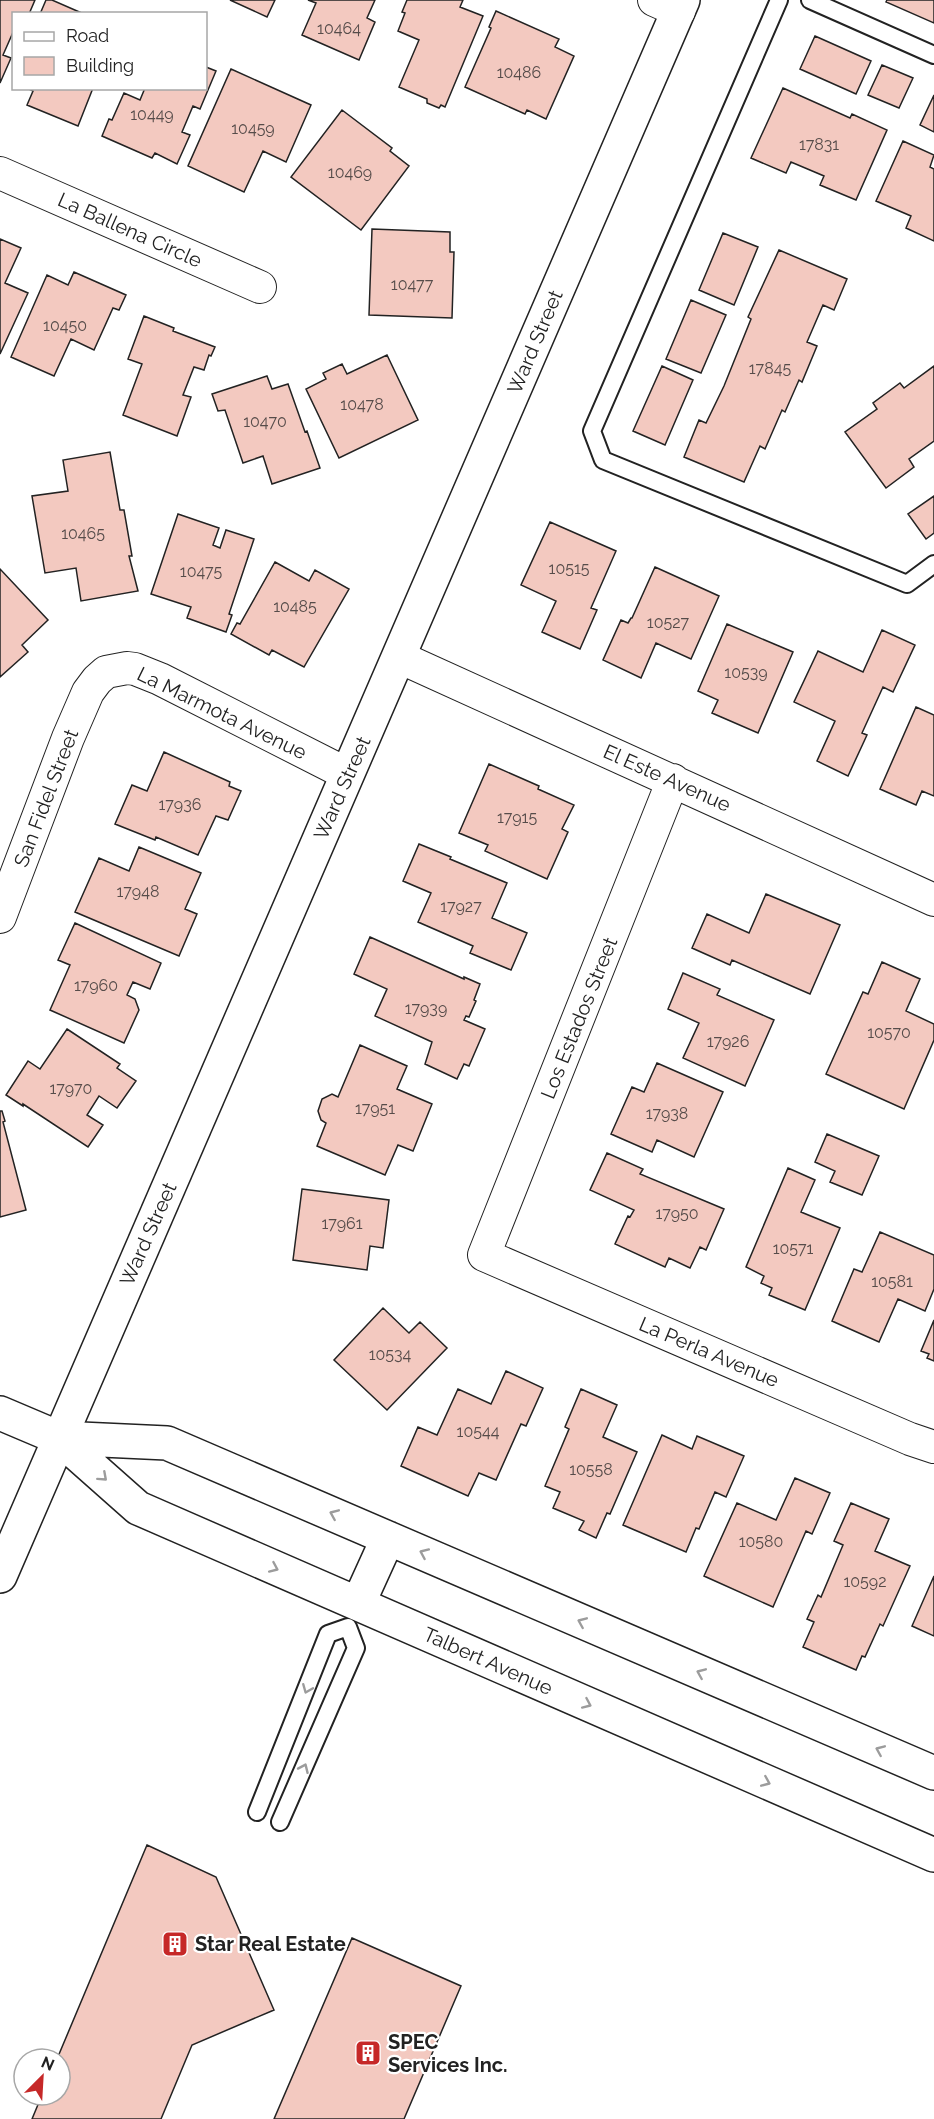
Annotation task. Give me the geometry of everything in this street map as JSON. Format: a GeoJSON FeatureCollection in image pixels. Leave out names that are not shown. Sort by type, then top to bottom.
{"type":"FeatureCollection","features":[{"type":"Feature","properties":{"kind":"main road","name":"Ward Street"},"geometry":{"type":"LineString","coordinates":[[0,1576],[399,657],[672,4]]}},
{"type":"Feature","properties":{"kind":"main road","name":"Talbert Avenue"},"geometry":{"type":"LineString","coordinates":[[0,1413],[59,1438],[138,1508],[353,1616],[934,1855]]}},
{"type":"Feature","properties":{"kind":"main road","name":"Talbert Avenue"},"geometry":{"type":"LineString","coordinates":[[59,1438],[167,1443],[934,1773]]}},
{"type":"Feature","properties":{"kind":"main road"},"geometry":{"type":"LineString","coordinates":[[353,1616],[388,1538]]}},
{"type":"Feature","properties":{"kind":"street","name":"La Ballena Circle"},"geometry":{"type":"LineString","coordinates":[[0,173],[260,287]]}},
{"type":"Feature","properties":{"kind":"street","name":"El Este Avenue"},"geometry":{"type":"LineString","coordinates":[[399,657],[934,900]]}},
{"type":"Feature","properties":{"kind":"street","name":"La Marmota Avenue"},"geometry":{"type":"LineString","coordinates":[[97,680],[106,672],[118,668],[135,669],[160,679],[347,774]]}},
{"type":"Feature","properties":{"kind":"street","name":"San Fidel Street"},"geometry":{"type":"LineString","coordinates":[[0,917],[68,738],[88,692],[97,680]]}},
{"type":"Feature","properties":{"kind":"street","name":"Los Estados Street"},"geometry":{"type":"LineString","coordinates":[[484,1255],[673,780]]}},
{"type":"Feature","properties":{"kind":"street","name":"La Perla Avenue"},"geometry":{"type":"LineString","coordinates":[[484,1255],[909,1439],[934,1447]]}},
{"type":"Feature","properties":{"kind":"lane"},"geometry":{"type":"LineString","coordinates":[[779,0],[592,431],[603,460],[907,584],[934,564]]}},
{"type":"Feature","properties":{"kind":"lane"},"geometry":{"type":"LineString","coordinates":[[810,0],[934,55]]}},
{"type":"Feature","properties":{"kind":"lane"},"geometry":{"type":"LineString","coordinates":[[257,1812],[328,1634],[353,1616]]}},
{"type":"Feature","properties":{"kind":"lane"},"geometry":{"type":"LineString","coordinates":[[280,1822],[356,1648],[353,1616]]}},
{"type":"Feature","properties":{"kind":"building"},"geometry":{"type":"Polygon","coordinates":[[[0,0],[35,0],[30,12],[12,12],[12,35],[3,55],[11,58],[0,83],[0,0]]]}},
{"type":"Feature","properties":{"kind":"building"},"geometry":{"type":"Polygon","coordinates":[[[46,0],[52,0],[79,12],[41,12],[46,0]]]}},
{"type":"Feature","properties":{"kind":"building"},"geometry":{"type":"Polygon","coordinates":[[[230,0],[275,0],[267,17],[230,0]]]}},
{"type":"Feature","properties":{"kind":"building"},"geometry":{"type":"Polygon","coordinates":[[[308,0],[375,0],[367,18],[375,22],[359,60],[302,35],[316,3],[308,0]]]}},
{"type":"Feature","properties":{"kind":"building"},"geometry":{"type":"Polygon","coordinates":[[[407,0],[463,0],[460,7],[483,16],[445,107],[441,105],[439,108],[427,103],[427,99],[399,87],[419,40],[398,31],[407,0]]]}},
{"type":"Feature","properties":{"kind":"building"},"geometry":{"type":"Polygon","coordinates":[[[887,0],[934,0],[934,23],[886,2],[887,0]]]}},
{"type":"Feature","properties":{"kind":"building"},"geometry":{"type":"Polygon","coordinates":[[[496,11],[559,39],[555,47],[574,56],[546,119],[527,110],[525,114],[465,87],[496,11]]]}},
{"type":"Feature","properties":{"kind":"building"},"geometry":{"type":"Polygon","coordinates":[[[815,36],[871,61],[856,94],[800,69],[815,36]]]}},
{"type":"Feature","properties":{"kind":"building"},"geometry":{"type":"Polygon","coordinates":[[[882,65],[913,78],[899,108],[868,95],[882,65]]]}},
{"type":"Feature","properties":{"kind":"building"},"geometry":{"type":"Polygon","coordinates":[[[207,67],[216,71],[200,109],[193,106],[182,132],[190,135],[177,164],[155,153],[152,158],[102,136],[124,93],[140,100],[144,90],[207,90],[207,67]]]}},
{"type":"Feature","properties":{"kind":"building"},"geometry":{"type":"Polygon","coordinates":[[[231,69],[311,105],[286,162],[263,151],[244,192],[188,166],[231,69]]]}},
{"type":"Feature","properties":{"kind":"building"},"geometry":{"type":"Polygon","coordinates":[[[783,88],[850,118],[852,114],[887,130],[856,200],[820,185],[824,176],[791,162],[786,173],[751,158],[783,88]]]}},
{"type":"Feature","properties":{"kind":"building"},"geometry":{"type":"Polygon","coordinates":[[[31,90],[92,90],[78,126],[27,105],[33,91],[31,90]]]}},
{"type":"Feature","properties":{"kind":"building"},"geometry":{"type":"Polygon","coordinates":[[[934,95],[934,132],[920,125],[934,95]]]}},
{"type":"Feature","properties":{"kind":"building"},"geometry":{"type":"Polygon","coordinates":[[[342,110],[392,148],[390,151],[409,166],[361,230],[291,177],[342,110]]]}},
{"type":"Feature","properties":{"kind":"building"},"geometry":{"type":"Polygon","coordinates":[[[903,141],[934,155],[930,167],[934,169],[934,241],[906,228],[911,216],[876,201],[903,141]]]}},
{"type":"Feature","properties":{"kind":"building"},"geometry":{"type":"Polygon","coordinates":[[[372,229],[450,232],[450,252],[454,252],[452,318],[369,315],[372,229]]]}},
{"type":"Feature","properties":{"kind":"building"},"geometry":{"type":"Polygon","coordinates":[[[723,233],[758,247],[734,305],[699,290],[723,233]]]}},
{"type":"Feature","properties":{"kind":"building"},"geometry":{"type":"Polygon","coordinates":[[[0,239],[21,248],[5,283],[28,293],[0,354],[0,239]]]}},
{"type":"Feature","properties":{"kind":"building"},"geometry":{"type":"Polygon","coordinates":[[[779,250],[847,279],[834,310],[823,305],[807,342],[817,346],[802,382],[799,380],[785,412],[782,410],[765,449],[760,446],[744,482],[684,457],[699,420],[706,423],[724,386],[751,319],[748,317],[779,250]]]}},
{"type":"Feature","properties":{"kind":"building"},"geometry":{"type":"Polygon","coordinates":[[[74,272],[126,295],[119,310],[113,308],[94,350],[71,339],[54,376],[11,357],[47,275],[68,285],[74,272]]]}},
{"type":"Feature","properties":{"kind":"building"},"geometry":{"type":"Polygon","coordinates":[[[691,300],[726,315],[701,373],[666,359],[691,300]]]}},
{"type":"Feature","properties":{"kind":"building"},"geometry":{"type":"Polygon","coordinates":[[[144,316],[174,328],[173,331],[215,347],[211,356],[209,355],[204,370],[194,367],[183,395],[191,397],[177,436],[123,415],[142,364],[128,359],[144,316]]]}},
{"type":"Feature","properties":{"kind":"building"},"geometry":{"type":"Polygon","coordinates":[[[387,355],[418,420],[339,458],[306,389],[326,379],[323,373],[342,364],[347,374],[387,355]]]}},
{"type":"Feature","properties":{"kind":"building"},"geometry":{"type":"Polygon","coordinates":[[[662,366],[693,380],[665,445],[633,431],[662,366]]]}},
{"type":"Feature","properties":{"kind":"building"},"geometry":{"type":"Polygon","coordinates":[[[934,366],[934,441],[909,459],[914,467],[886,488],[845,432],[877,409],[873,403],[900,383],[904,388],[934,366]]]}},
{"type":"Feature","properties":{"kind":"building"},"geometry":{"type":"Polygon","coordinates":[[[267,376],[272,389],[288,384],[320,468],[272,484],[263,456],[243,463],[225,410],[218,411],[212,394],[267,376]]]}},
{"type":"Feature","properties":{"kind":"building"},"geometry":{"type":"Polygon","coordinates":[[[110,452],[120,510],[124,510],[132,556],[129,556],[138,591],[81,601],[76,568],[45,573],[32,496],[68,491],[63,460],[110,452]]]}},
{"type":"Feature","properties":{"kind":"building"},"geometry":{"type":"Polygon","coordinates":[[[934,496],[934,533],[926,539],[908,514],[934,496]]]}},
{"type":"Feature","properties":{"kind":"building"},"geometry":{"type":"Polygon","coordinates":[[[178,514],[219,528],[213,545],[220,548],[226,530],[254,539],[229,614],[232,615],[226,632],[187,618],[191,607],[151,594],[178,514]]]}},
{"type":"Feature","properties":{"kind":"building"},"geometry":{"type":"Polygon","coordinates":[[[550,522],[616,551],[591,608],[597,610],[580,649],[542,632],[556,601],[521,585],[550,522]]]}},
{"type":"Feature","properties":{"kind":"building"},"geometry":{"type":"Polygon","coordinates":[[[275,562],[309,581],[315,570],[349,589],[304,667],[272,650],[269,655],[231,634],[237,623],[240,624],[275,562]]]}},
{"type":"Feature","properties":{"kind":"building"},"geometry":{"type":"Polygon","coordinates":[[[655,567],[719,596],[691,659],[656,643],[641,678],[603,660],[621,620],[628,623],[632,618],[655,567]]]}},
{"type":"Feature","properties":{"kind":"building"},"geometry":{"type":"Polygon","coordinates":[[[0,569],[48,620],[22,645],[28,652],[0,677],[0,569]]]}},
{"type":"Feature","properties":{"kind":"building"},"geometry":{"type":"Polygon","coordinates":[[[727,624],[793,652],[758,733],[712,713],[718,700],[698,691],[727,624]]]}},
{"type":"Feature","properties":{"kind":"building"},"geometry":{"type":"Polygon","coordinates":[[[882,630],[915,645],[893,692],[883,687],[862,733],[867,735],[848,776],[817,761],[835,721],[794,702],[818,651],[863,672],[882,630]]]}},
{"type":"Feature","properties":{"kind":"building"},"geometry":{"type":"Polygon","coordinates":[[[916,707],[934,715],[934,796],[922,791],[916,805],[880,789],[916,707]]]}},
{"type":"Feature","properties":{"kind":"building"},"geometry":{"type":"Polygon","coordinates":[[[164,752],[230,782],[229,786],[241,791],[228,820],[216,816],[198,855],[156,837],[155,840],[115,824],[132,785],[147,791],[164,752]]]}},
{"type":"Feature","properties":{"kind":"building"},"geometry":{"type":"Polygon","coordinates":[[[489,764],[539,786],[538,789],[574,805],[562,829],[568,832],[547,879],[485,851],[488,845],[459,833],[489,764]]]}},
{"type":"Feature","properties":{"kind":"building"},"geometry":{"type":"Polygon","coordinates":[[[419,844],[507,883],[492,918],[527,933],[511,970],[470,953],[473,946],[418,922],[431,893],[403,881],[419,844]]]}},
{"type":"Feature","properties":{"kind":"building"},"geometry":{"type":"Polygon","coordinates":[[[139,847],[201,873],[185,909],[197,914],[179,956],[75,912],[99,858],[129,871],[139,847]]]}},
{"type":"Feature","properties":{"kind":"building"},"geometry":{"type":"Polygon","coordinates":[[[766,894],[840,925],[810,994],[732,960],[730,965],[692,948],[707,914],[749,933],[766,894]]]}},
{"type":"Feature","properties":{"kind":"building"},"geometry":{"type":"Polygon","coordinates":[[[75,923],[161,963],[150,989],[133,982],[127,995],[135,999],[139,1010],[124,1043],[50,1010],[70,965],[58,960],[75,923]]]}},
{"type":"Feature","properties":{"kind":"building"},"geometry":{"type":"Polygon","coordinates":[[[370,937],[480,984],[469,1017],[466,1016],[464,1020],[485,1029],[469,1066],[464,1064],[457,1079],[425,1064],[432,1042],[375,1016],[387,989],[354,974],[370,937]]]}},
{"type":"Feature","properties":{"kind":"building"},"geometry":{"type":"Polygon","coordinates":[[[882,962],[920,979],[906,1011],[934,1024],[934,1040],[904,1109],[826,1074],[863,992],[868,994],[882,962]]]}},
{"type":"Feature","properties":{"kind":"building"},"geometry":{"type":"Polygon","coordinates":[[[683,973],[720,989],[717,995],[774,1020],[745,1086],[683,1058],[699,1023],[668,1009],[683,973]]]}},
{"type":"Feature","properties":{"kind":"building"},"geometry":{"type":"Polygon","coordinates":[[[67,1029],[120,1064],[117,1068],[136,1081],[117,1108],[99,1096],[87,1115],[103,1125],[88,1147],[6,1095],[28,1061],[40,1069],[67,1029]]]}},
{"type":"Feature","properties":{"kind":"building"},"geometry":{"type":"Polygon","coordinates":[[[360,1045],[407,1066],[397,1089],[432,1104],[413,1151],[398,1145],[385,1175],[317,1146],[326,1123],[321,1120],[318,1111],[322,1099],[332,1094],[338,1097],[360,1045]]]}},
{"type":"Feature","properties":{"kind":"building"},"geometry":{"type":"Polygon","coordinates":[[[657,1063],[723,1092],[694,1157],[657,1140],[652,1152],[611,1134],[632,1087],[644,1092],[657,1063]]]}},
{"type":"Feature","properties":{"kind":"building"},"geometry":{"type":"Polygon","coordinates":[[[0,1111],[5,1121],[3,1122],[26,1210],[0,1217],[0,1111]]]}},
{"type":"Feature","properties":{"kind":"building"},"geometry":{"type":"Polygon","coordinates":[[[827,1134],[879,1156],[862,1195],[830,1182],[835,1171],[815,1162],[827,1134]]]}},
{"type":"Feature","properties":{"kind":"building"},"geometry":{"type":"Polygon","coordinates":[[[607,1153],[643,1169],[640,1174],[724,1209],[706,1250],[700,1247],[690,1268],[669,1258],[665,1267],[615,1244],[628,1216],[630,1217],[634,1210],[590,1190],[607,1153]]]}},
{"type":"Feature","properties":{"kind":"building"},"geometry":{"type":"Polygon","coordinates":[[[788,1168],[815,1180],[801,1212],[840,1228],[805,1310],[769,1295],[772,1288],[761,1283],[764,1276],[746,1267],[788,1168]]]}},
{"type":"Feature","properties":{"kind":"building"},"geometry":{"type":"Polygon","coordinates":[[[302,1189],[389,1200],[383,1248],[370,1246],[367,1270],[293,1260],[302,1189]]]}},
{"type":"Feature","properties":{"kind":"building"},"geometry":{"type":"Polygon","coordinates":[[[880,1232],[934,1255],[934,1289],[925,1311],[898,1299],[879,1342],[832,1321],[854,1269],[862,1272],[880,1232]]]}},
{"type":"Feature","properties":{"kind":"building"},"geometry":{"type":"Polygon","coordinates":[[[383,1308],[409,1333],[420,1322],[447,1348],[387,1410],[334,1360],[383,1308]]]}},
{"type":"Feature","properties":{"kind":"building"},"geometry":{"type":"Polygon","coordinates":[[[934,1320],[934,1361],[927,1358],[929,1354],[921,1351],[934,1320]]]}},
{"type":"Feature","properties":{"kind":"building"},"geometry":{"type":"Polygon","coordinates":[[[506,1371],[543,1388],[526,1426],[521,1424],[496,1480],[479,1473],[468,1496],[401,1466],[418,1427],[437,1435],[458,1389],[491,1404],[506,1371]]]}},
{"type":"Feature","properties":{"kind":"building"},"geometry":{"type":"Polygon","coordinates":[[[581,1389],[617,1405],[603,1437],[637,1452],[610,1514],[607,1513],[596,1538],[579,1530],[584,1521],[553,1508],[560,1492],[545,1486],[569,1429],[565,1427],[581,1389]]]}},
{"type":"Feature","properties":{"kind":"building"},"geometry":{"type":"Polygon","coordinates":[[[662,1435],[692,1449],[697,1436],[744,1456],[726,1497],[715,1492],[686,1552],[623,1525],[662,1435]]]}},
{"type":"Feature","properties":{"kind":"building"},"geometry":{"type":"Polygon","coordinates":[[[795,1478],[830,1493],[812,1534],[806,1531],[773,1607],[704,1576],[737,1503],[776,1520],[795,1478]]]}},
{"type":"Feature","properties":{"kind":"building"},"geometry":{"type":"Polygon","coordinates":[[[851,1503],[889,1519],[875,1551],[910,1566],[883,1626],[880,1624],[865,1657],[862,1656],[856,1670],[803,1647],[814,1622],[807,1619],[818,1595],[821,1597],[843,1545],[834,1541],[851,1503]]]}},
{"type":"Feature","properties":{"kind":"building"},"geometry":{"type":"Polygon","coordinates":[[[934,1576],[934,1636],[912,1626],[934,1576]]]}},
{"type":"Feature","properties":{"kind":"building","name":"Star Real Estate"},"geometry":{"type":"Polygon","coordinates":[[[147,1845],[216,1877],[274,2010],[192,2045],[161,2119],[32,2119],[37,2107],[72,2107],[72,2047],[62,2047],[147,1845]]]}},
{"type":"Feature","properties":{"kind":"building","name":"SPEC Services Inc."},"geometry":{"type":"Polygon","coordinates":[[[352,1938],[461,1986],[404,2119],[274,2119],[352,1938]]]}},
{"type":"Feature","properties":{"kind":"place","name":"Star Real Estate"},"geometry":{"type":"Point","coordinates":[175,1944]}},
{"type":"Feature","properties":{"kind":"place","name":"SPEC Services Inc."},"geometry":{"type":"Point","coordinates":[368,2053]}}]}
